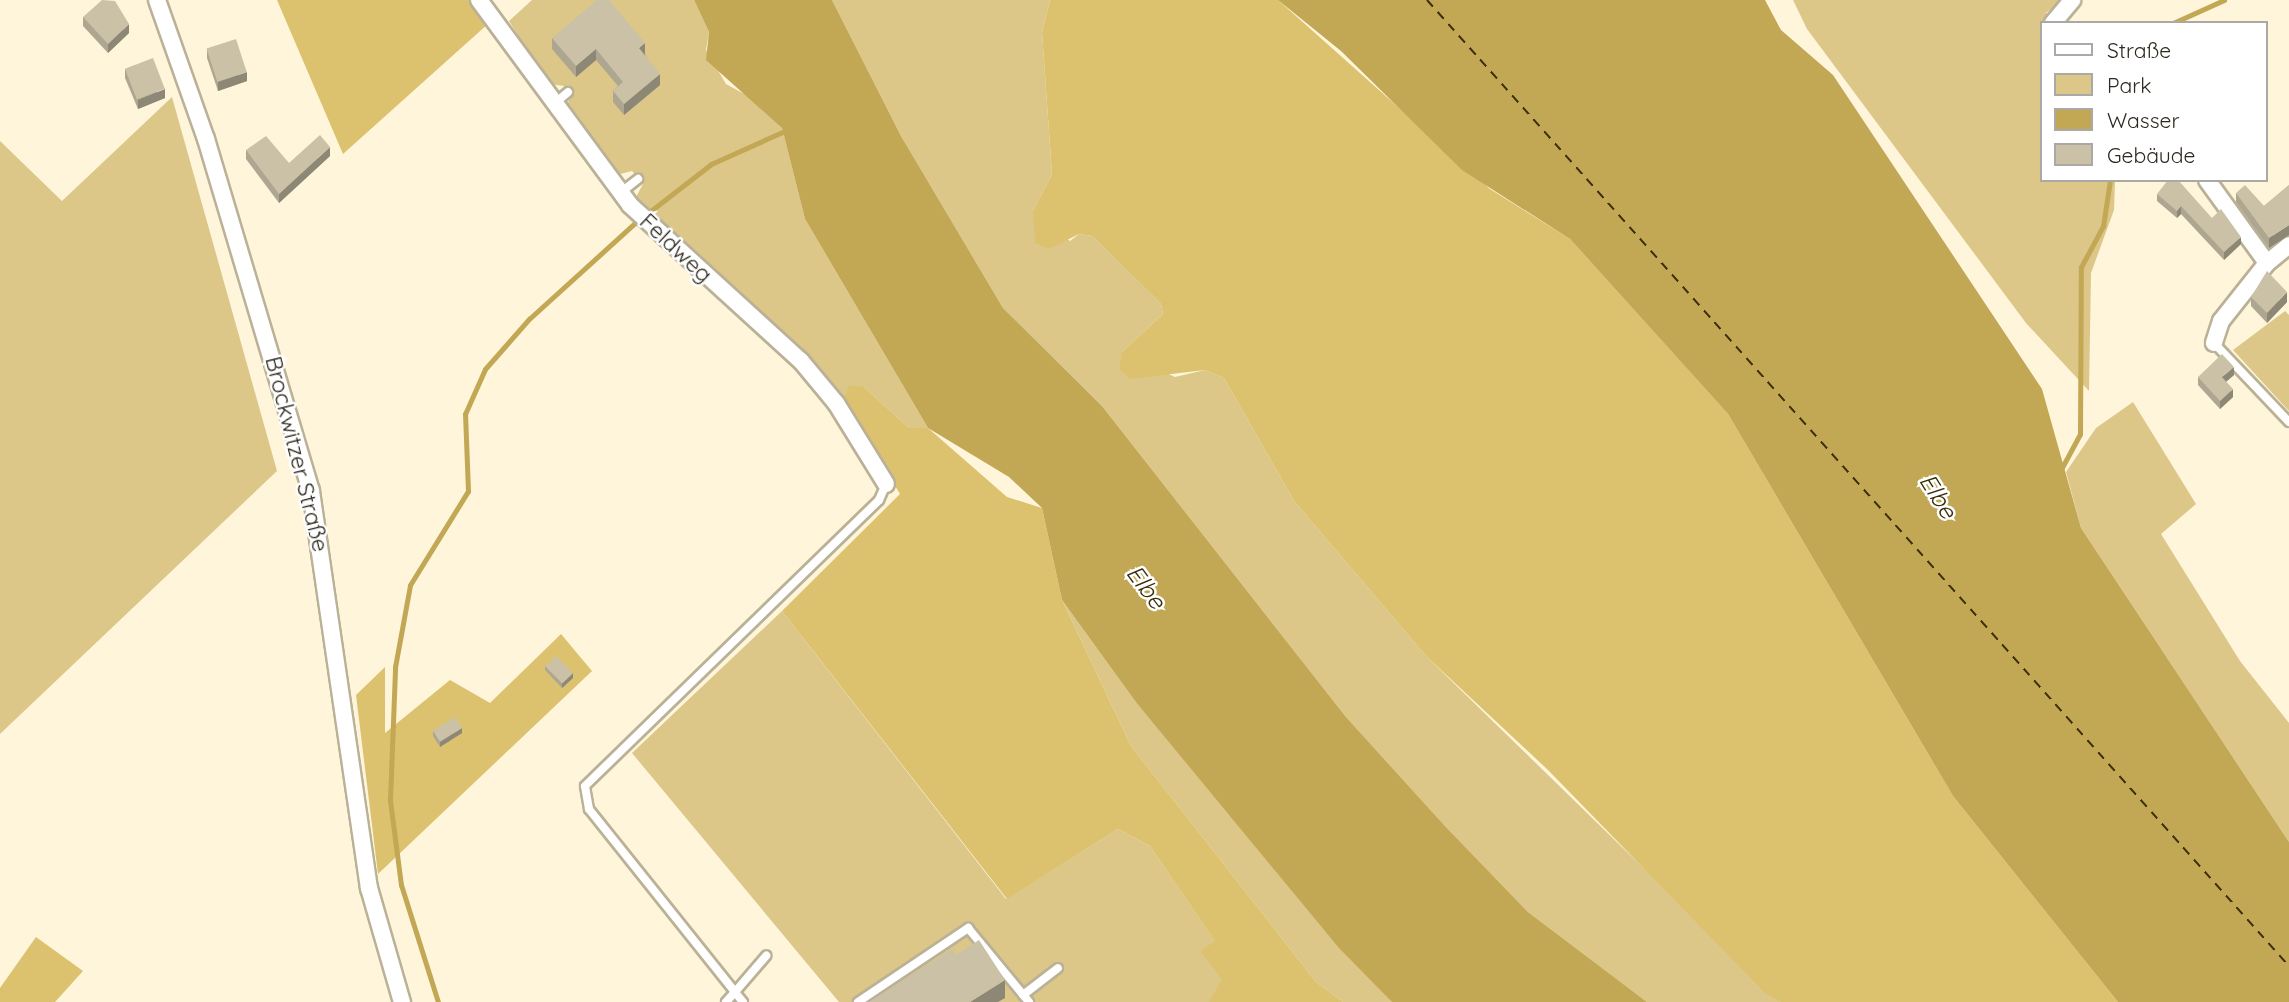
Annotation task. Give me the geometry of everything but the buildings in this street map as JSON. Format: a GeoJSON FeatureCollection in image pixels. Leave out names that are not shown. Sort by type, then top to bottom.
{"type":"FeatureCollection","features":[{"type":"Feature","properties":{"kind":"street","name":"Brockwitzer Straße"},"geometry":{"type":"LineString","coordinates":[[157,0],[200,118],[311,491],[369,888],[402,1002]]}},
{"type":"Feature","properties":{"kind":"street","name":"Feldweg"},"geometry":{"type":"LineString","coordinates":[[480,0],[552,105],[625,199],[652,228],[801,361],[836,403],[886,484]]}},
{"type":"Feature","properties":{"kind":"street"},"geometry":{"type":"LineString","coordinates":[[2055,21],[2072,0]]}},
{"type":"Feature","properties":{"kind":"street"},"geometry":{"type":"LineString","coordinates":[[2208,182],[2267,263]]}},
{"type":"Feature","properties":{"kind":"street"},"geometry":{"type":"LineString","coordinates":[[2214,343],[2221,321],[2267,263],[2289,245]]}},
{"type":"Feature","properties":{"kind":"lane"},"geometry":{"type":"LineString","coordinates":[[552,105],[568,92]]}},
{"type":"Feature","properties":{"kind":"lane"},"geometry":{"type":"LineString","coordinates":[[625,199],[638,178]]}},
{"type":"Feature","properties":{"kind":"lane"},"geometry":{"type":"LineString","coordinates":[[2214,343],[2289,422]]}},
{"type":"Feature","properties":{"kind":"lane"},"geometry":{"type":"LineString","coordinates":[[743,1002],[589,809],[585,786],[878,500],[886,484]]}},
{"type":"Feature","properties":{"kind":"lane"},"geometry":{"type":"LineString","coordinates":[[858,1002],[968,928],[1026,998],[1058,968]]}},
{"type":"Feature","properties":{"kind":"lane"},"geometry":{"type":"LineString","coordinates":[[726,1002],[766,956]]}},
{"type":"Feature","properties":{"kind":"green space"},"geometry":{"type":"Polygon","coordinates":[[[532,0],[694,0],[709,32],[706,50],[726,84],[757,101],[782,128],[805,219],[928,428],[909,428],[864,387],[843,401],[676,241],[636,197],[643,184],[632,171],[616,175],[566,107],[571,96],[564,86],[549,84],[509,21],[532,0]]]}},
{"type":"Feature","properties":{"kind":"green space"},"geometry":{"type":"Polygon","coordinates":[[[832,0],[1050,0],[1042,33],[1052,174],[1033,211],[1070,241],[1079,234],[1092,236],[1161,304],[1163,314],[1122,352],[1175,377],[1205,370],[1224,378],[1294,501],[1427,657],[1781,1002],[1647,1002],[1528,912],[1445,826],[1346,717],[1102,406],[1003,308],[901,136],[832,0]]]}},
{"type":"Feature","properties":{"kind":"green space"},"geometry":{"type":"Polygon","coordinates":[[[1793,0],[2062,0],[2046,13],[2053,21],[2040,21],[2040,182],[2115,182],[2114,210],[2091,273],[2089,391],[2026,323],[1807,29],[1793,0]]]}},
{"type":"Feature","properties":{"kind":"green space"},"geometry":{"type":"Polygon","coordinates":[[[172,97],[277,471],[0,734],[0,141],[62,201],[172,97]]]}},
{"type":"Feature","properties":{"kind":"green space"},"geometry":{"type":"Polygon","coordinates":[[[2285,311],[2289,315],[2289,411],[2233,350],[2285,311]]]}},
{"type":"Feature","properties":{"kind":"green space"},"geometry":{"type":"Polygon","coordinates":[[[2133,402],[2196,504],[2161,534],[2240,661],[2289,723],[2289,842],[2081,528],[2066,472],[2096,428],[2133,402]]]}},
{"type":"Feature","properties":{"kind":"green space"},"geometry":{"type":"Polygon","coordinates":[[[1062,600],[1135,701],[1392,1002],[1343,1002],[1316,982],[1131,746],[1062,600]]]}},
{"type":"Feature","properties":{"kind":"green space"},"geometry":{"type":"Polygon","coordinates":[[[782,611],[1006,899],[1118,829],[1150,846],[1216,942],[1240,1002],[839,1002],[632,753],[782,611]]]}},
{"type":"Feature","properties":{"kind":"shaded area"},"geometry":{"type":"Polygon","coordinates":[[[277,0],[470,0],[489,23],[343,154],[277,0]]]}},
{"type":"Feature","properties":{"kind":"shaded area"},"geometry":{"type":"Polygon","coordinates":[[[1050,0],[1278,0],[1490,189],[1570,239],[1728,414],[1953,796],[2118,1002],[1781,1002],[1765,993],[1548,770],[1427,657],[1294,501],[1224,378],[1205,370],[1130,379],[1119,369],[1122,352],[1163,314],[1161,304],[1092,236],[1079,234],[1049,249],[1035,243],[1033,211],[1052,174],[1042,33],[1050,0]]]}},
{"type":"Feature","properties":{"kind":"shaded area"},"geometry":{"type":"Polygon","coordinates":[[[849,385],[864,387],[909,428],[928,428],[1007,497],[1042,508],[1062,600],[1131,746],[1316,982],[1343,1002],[1209,1002],[1222,979],[1200,951],[1215,941],[1150,846],[1118,829],[1007,899],[782,611],[900,494],[843,401],[849,385]]]}},
{"type":"Feature","properties":{"kind":"shaded area"},"geometry":{"type":"Polygon","coordinates":[[[561,634],[592,671],[378,874],[356,695],[385,667],[385,733],[450,680],[490,703],[561,634]]]}},
{"type":"Feature","properties":{"kind":"shaded area"},"geometry":{"type":"Polygon","coordinates":[[[36,937],[83,971],[55,1002],[0,1002],[0,988],[36,937]]]}},
{"type":"Feature","properties":{"kind":"water","name":"Elbe"},"geometry":{"type":"Polygon","coordinates":[[[694,0],[832,0],[901,136],[1003,308],[1102,406],[1346,717],[1445,826],[1528,912],[1647,1002],[1392,1002],[1339,948],[1135,701],[1062,600],[1042,508],[1009,477],[928,428],[805,219],[782,128],[706,60],[709,32],[694,0]]]}},
{"type":"Feature","properties":{"kind":"water","name":"Elbe"},"geometry":{"type":"Polygon","coordinates":[[[1278,0],[1765,0],[1781,30],[1833,75],[2042,389],[2081,528],[2289,842],[2289,1002],[2118,1002],[1953,796],[1728,414],[1570,239],[1462,170],[1341,51],[1278,0]]]}},
{"type":"Feature","properties":{"kind":"waterway"},"geometry":{"type":"LineString","coordinates":[[2177,21],[2224,0]]}},
{"type":"Feature","properties":{"kind":"waterway"},"geometry":{"type":"LineString","coordinates":[[438,1002],[401,885],[390,800],[395,667],[410,585],[468,491],[465,414],[485,369],[529,319],[635,223],[711,164],[789,129]]}},
{"type":"Feature","properties":{"kind":"waterway"},"geometry":{"type":"LineString","coordinates":[[2059,473],[2080,434],[2081,267],[2103,226],[2110,182]]}},
{"type":"Feature","properties":{"kind":"ferry route"},"geometry":{"type":"LineString","coordinates":[[1427,0],[2289,966]]}}]}
